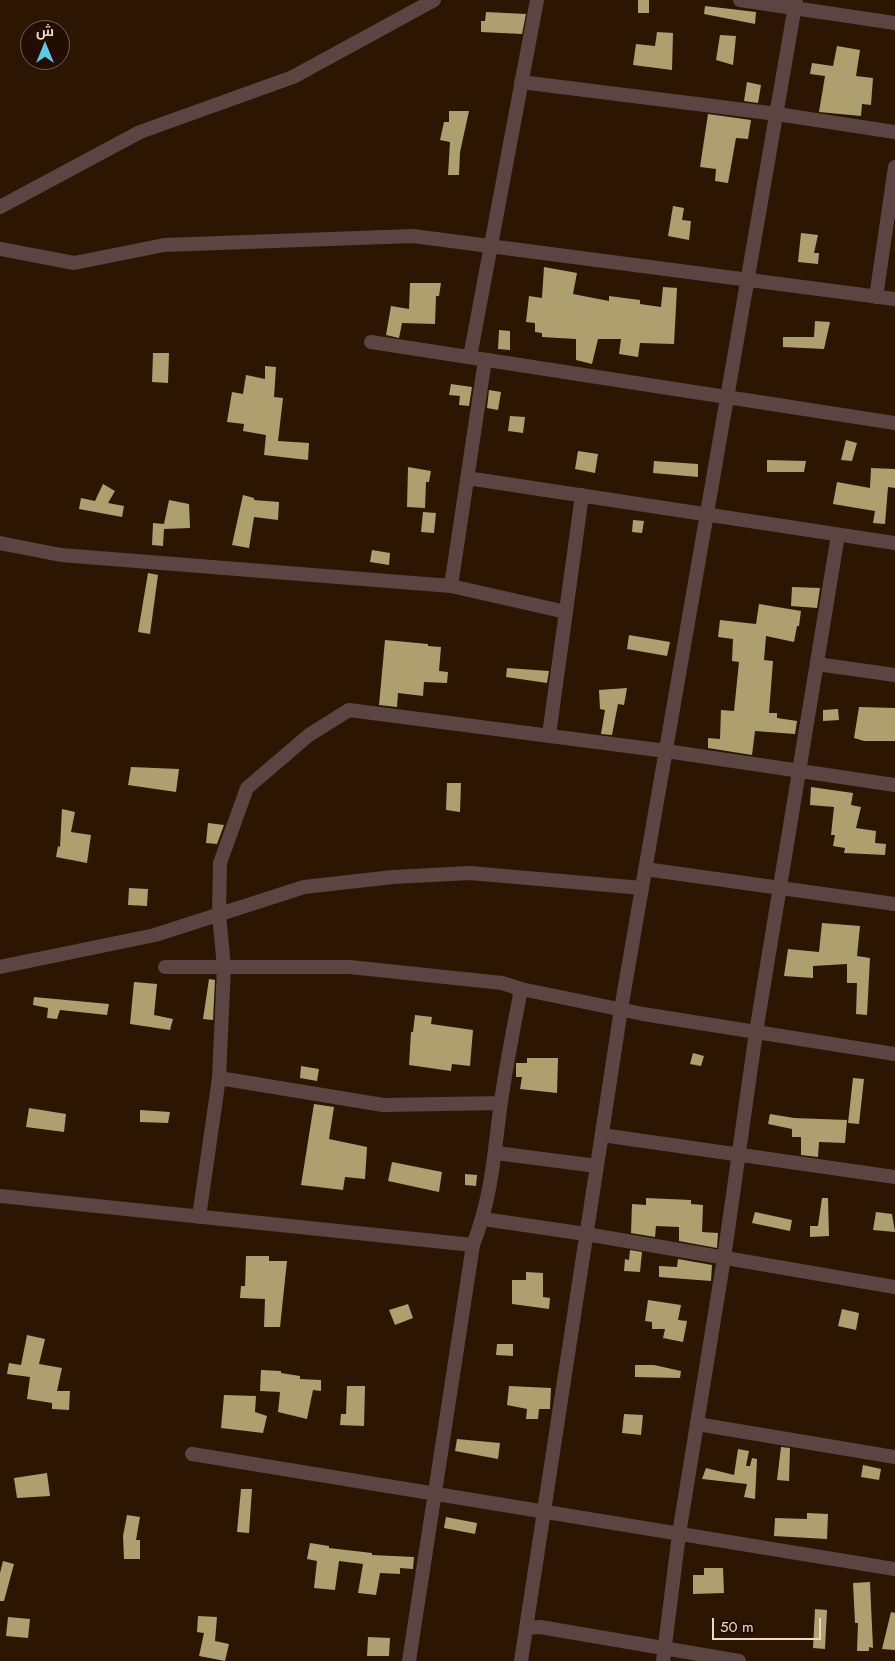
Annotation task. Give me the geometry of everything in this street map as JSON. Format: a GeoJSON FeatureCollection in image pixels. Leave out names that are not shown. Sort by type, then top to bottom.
{"type":"FeatureCollection","features":[{"type":"Feature","properties":{"kind":"street"},"geometry":{"type":"LineString","coordinates":[[0,206],[140,132],[293,78],[434,0]]}},
{"type":"Feature","properties":{"kind":"street"},"geometry":{"type":"LineString","coordinates":[[470,357],[536,0]]}},
{"type":"Feature","properties":{"kind":"street"},"geometry":{"type":"LineString","coordinates":[[740,0],[796,4],[895,23]]}},
{"type":"Feature","properties":{"kind":"street"},"geometry":{"type":"LineString","coordinates":[[521,1661],[621,1009],[796,4]]}},
{"type":"Feature","properties":{"kind":"street"},"geometry":{"type":"LineString","coordinates":[[521,82],[777,114],[895,132]]}},
{"type":"Feature","properties":{"kind":"street"},"geometry":{"type":"LineString","coordinates":[[876,297],[895,167]]}},
{"type":"Feature","properties":{"kind":"street"},"geometry":{"type":"LineString","coordinates":[[0,249],[74,263],[164,245],[413,236],[895,299]]}},
{"type":"Feature","properties":{"kind":"street"},"geometry":{"type":"LineString","coordinates":[[371,342],[728,396],[895,424]]}},
{"type":"Feature","properties":{"kind":"street"},"geometry":{"type":"LineString","coordinates":[[451,586],[485,360]]}},
{"type":"Feature","properties":{"kind":"street"},"geometry":{"type":"LineString","coordinates":[[467,478],[895,543]]}},
{"type":"Feature","properties":{"kind":"street"},"geometry":{"type":"LineString","coordinates":[[550,736],[582,496]]}},
{"type":"Feature","properties":{"kind":"street"},"geometry":{"type":"LineString","coordinates":[[664,1655],[679,1534],[724,1258],[756,1032],[838,535]]}},
{"type":"Feature","properties":{"kind":"street"},"geometry":{"type":"LineString","coordinates":[[0,543],[61,555],[451,586],[566,612]]}},
{"type":"Feature","properties":{"kind":"street"},"geometry":{"type":"LineString","coordinates":[[816,664],[895,675]]}},
{"type":"Feature","properties":{"kind":"street"},"geometry":{"type":"LineString","coordinates":[[199,1217],[219,1078],[224,967],[219,915],[220,864],[247,788],[309,735],[349,710],[666,750],[895,785]]}},
{"type":"Feature","properties":{"kind":"street"},"geometry":{"type":"LineString","coordinates":[[645,869],[895,904]]}},
{"type":"Feature","properties":{"kind":"street"},"geometry":{"type":"LineString","coordinates":[[0,967],[155,936],[304,887],[393,877],[470,873],[642,888]]}},
{"type":"Feature","properties":{"kind":"street"},"geometry":{"type":"LineString","coordinates":[[165,967],[350,967],[502,983],[520,989],[621,1009],[895,1054]]}},
{"type":"Feature","properties":{"kind":"street"},"geometry":{"type":"LineString","coordinates":[[409,1661],[473,1245],[483,1219],[496,1153],[501,1103],[520,989]]}},
{"type":"Feature","properties":{"kind":"street"},"geometry":{"type":"LineString","coordinates":[[219,1078],[383,1105],[501,1103]]}},
{"type":"Feature","properties":{"kind":"street"},"geometry":{"type":"LineString","coordinates":[[602,1135],[895,1177]]}},
{"type":"Feature","properties":{"kind":"street"},"geometry":{"type":"LineString","coordinates":[[496,1153],[597,1166]]}},
{"type":"Feature","properties":{"kind":"street"},"geometry":{"type":"LineString","coordinates":[[0,1196],[473,1245]]}},
{"type":"Feature","properties":{"kind":"street"},"geometry":{"type":"LineString","coordinates":[[483,1219],[586,1234],[895,1287]]}},
{"type":"Feature","properties":{"kind":"street"},"geometry":{"type":"LineString","coordinates":[[697,1424],[895,1457]]}},
{"type":"Feature","properties":{"kind":"street"},"geometry":{"type":"LineString","coordinates":[[192,1454],[895,1569]]}},
{"type":"Feature","properties":{"kind":"street"},"geometry":{"type":"LineString","coordinates":[[526,1628],[540,1627],[664,1655],[738,1661]]}},
{"type":"Feature","properties":{"kind":"building"},"geometry":{"type":"Polygon","coordinates":[[[638,0],[649,0],[649,13],[638,13],[638,0]]]}},
{"type":"Feature","properties":{"kind":"building"},"geometry":{"type":"Polygon","coordinates":[[[705,6],[756,12],[755,24],[704,14],[705,6]]]}},
{"type":"Feature","properties":{"kind":"building"},"geometry":{"type":"Polygon","coordinates":[[[486,12],[526,14],[522,34],[481,32],[481,21],[485,21],[486,12]]]}},
{"type":"Feature","properties":{"kind":"building"},"geometry":{"type":"Polygon","coordinates":[[[657,32],[673,33],[672,70],[633,65],[636,44],[655,46],[657,32]]]}},
{"type":"Feature","properties":{"kind":"building"},"geometry":{"type":"Polygon","coordinates":[[[720,35],[736,36],[733,65],[716,60],[720,35]]]}},
{"type":"Feature","properties":{"kind":"building"},"geometry":{"type":"Polygon","coordinates":[[[837,46],[860,50],[856,76],[873,78],[871,105],[862,104],[861,116],[819,112],[825,76],[810,74],[812,63],[833,66],[837,46]]]}},
{"type":"Feature","properties":{"kind":"building"},"geometry":{"type":"Polygon","coordinates":[[[747,82],[761,85],[758,103],[744,101],[747,82]]]}},
{"type":"Feature","properties":{"kind":"building"},"geometry":{"type":"Polygon","coordinates":[[[449,111],[469,111],[460,152],[459,175],[448,175],[450,142],[440,140],[444,122],[449,122],[449,111]]]}},
{"type":"Feature","properties":{"kind":"building"},"geometry":{"type":"Polygon","coordinates":[[[708,114],[751,120],[748,139],[736,138],[728,183],[715,181],[716,169],[700,167],[708,114]]]}},
{"type":"Feature","properties":{"kind":"building"},"geometry":{"type":"Polygon","coordinates":[[[673,206],[684,208],[682,220],[691,221],[689,240],[668,236],[673,206]]]}},
{"type":"Feature","properties":{"kind":"building"},"geometry":{"type":"Polygon","coordinates":[[[801,233],[818,235],[814,253],[819,253],[818,264],[798,262],[801,233]]]}},
{"type":"Feature","properties":{"kind":"building"},"geometry":{"type":"Polygon","coordinates":[[[544,267],[577,273],[573,294],[609,301],[609,296],[640,300],[640,304],[661,307],[663,287],[677,288],[674,344],[640,343],[638,357],[619,354],[621,339],[598,339],[592,364],[576,360],[576,339],[542,337],[542,333],[535,332],[535,323],[526,322],[529,296],[542,298],[544,267]]]}},
{"type":"Feature","properties":{"kind":"building"},"geometry":{"type":"Polygon","coordinates":[[[410,283],[441,283],[439,296],[436,296],[435,324],[402,323],[399,338],[386,335],[391,306],[409,309],[410,283]]]}},
{"type":"Feature","properties":{"kind":"building"},"geometry":{"type":"Polygon","coordinates":[[[815,321],[830,322],[824,349],[783,347],[783,337],[814,337],[815,321]]]}},
{"type":"Feature","properties":{"kind":"building"},"geometry":{"type":"Polygon","coordinates":[[[499,330],[510,331],[510,350],[498,349],[499,330]]]}},
{"type":"Feature","properties":{"kind":"building"},"geometry":{"type":"Polygon","coordinates":[[[153,353],[169,353],[168,383],[152,382],[153,353]]]}},
{"type":"Feature","properties":{"kind":"building"},"geometry":{"type":"Polygon","coordinates":[[[265,366],[276,367],[274,397],[283,398],[278,441],[309,443],[308,460],[264,455],[266,435],[243,431],[244,424],[227,422],[232,392],[243,394],[246,375],[265,379],[265,366]]]}},
{"type":"Feature","properties":{"kind":"building"},"geometry":{"type":"Polygon","coordinates":[[[451,384],[472,387],[469,406],[459,405],[460,396],[449,395],[451,384]]]}},
{"type":"Feature","properties":{"kind":"building"},"geometry":{"type":"Polygon","coordinates":[[[489,390],[501,392],[498,410],[487,408],[489,390]]]}},
{"type":"Feature","properties":{"kind":"building"},"geometry":{"type":"Polygon","coordinates":[[[510,416],[525,417],[523,433],[508,431],[510,416]]]}},
{"type":"Feature","properties":{"kind":"building"},"geometry":{"type":"Polygon","coordinates":[[[846,440],[857,443],[852,461],[841,460],[846,440]]]}},
{"type":"Feature","properties":{"kind":"building"},"geometry":{"type":"Polygon","coordinates":[[[578,451],[598,454],[595,473],[575,469],[578,451]]]}},
{"type":"Feature","properties":{"kind":"building"},"geometry":{"type":"Polygon","coordinates":[[[767,460],[806,461],[804,472],[767,472],[767,460]]]}},
{"type":"Feature","properties":{"kind":"building"},"geometry":{"type":"Polygon","coordinates":[[[654,461],[698,464],[698,477],[653,473],[654,461]]]}},
{"type":"Feature","properties":{"kind":"building"},"geometry":{"type":"Polygon","coordinates":[[[408,467],[431,471],[429,482],[426,482],[425,508],[407,507],[408,467]]]}},
{"type":"Feature","properties":{"kind":"building"},"geometry":{"type":"Polygon","coordinates":[[[871,468],[895,469],[895,488],[888,487],[885,524],[873,523],[875,511],[833,504],[837,482],[870,488],[871,468]]]}},
{"type":"Feature","properties":{"kind":"building"},"geometry":{"type":"Polygon","coordinates":[[[103,484],[115,491],[108,503],[124,506],[122,517],[79,509],[81,498],[95,501],[103,484]]]}},
{"type":"Feature","properties":{"kind":"building"},"geometry":{"type":"Polygon","coordinates":[[[243,495],[254,498],[254,500],[279,502],[278,520],[254,517],[249,548],[232,545],[243,495]]]}},
{"type":"Feature","properties":{"kind":"building"},"geometry":{"type":"Polygon","coordinates":[[[169,500],[189,504],[190,528],[164,529],[163,546],[152,545],[153,523],[164,524],[169,500]]]}},
{"type":"Feature","properties":{"kind":"building"},"geometry":{"type":"Polygon","coordinates":[[[423,512],[436,513],[434,533],[421,532],[423,512]]]}},
{"type":"Feature","properties":{"kind":"building"},"geometry":{"type":"Polygon","coordinates":[[[633,520],[644,521],[642,533],[632,532],[633,520]]]}},
{"type":"Feature","properties":{"kind":"building"},"geometry":{"type":"Polygon","coordinates":[[[372,550],[390,553],[389,565],[370,562],[372,550]]]}},
{"type":"Feature","properties":{"kind":"building"},"geometry":{"type":"Polygon","coordinates":[[[148,573],[158,575],[150,634],[138,632],[148,573]]]}},
{"type":"Feature","properties":{"kind":"building"},"geometry":{"type":"Polygon","coordinates":[[[792,587],[820,588],[817,608],[791,606],[792,587]]]}},
{"type":"Feature","properties":{"kind":"building"},"geometry":{"type":"Polygon","coordinates":[[[759,604],[801,611],[794,642],[766,636],[764,660],[773,661],[769,713],[777,713],[777,718],[797,721],[795,734],[755,731],[752,755],[708,748],[708,738],[720,739],[721,710],[734,711],[739,662],[732,661],[733,639],[718,637],[720,620],[756,624],[759,604]]]}},
{"type":"Feature","properties":{"kind":"building"},"geometry":{"type":"Polygon","coordinates":[[[629,635],[670,642],[667,656],[627,649],[629,635]]]}},
{"type":"Feature","properties":{"kind":"building"},"geometry":{"type":"Polygon","coordinates":[[[385,640],[441,647],[439,671],[448,672],[447,683],[424,682],[423,696],[398,693],[397,707],[379,705],[385,640]]]}},
{"type":"Feature","properties":{"kind":"building"},"geometry":{"type":"Polygon","coordinates":[[[507,668],[549,671],[547,683],[506,677],[507,668]]]}},
{"type":"Feature","properties":{"kind":"building"},"geometry":{"type":"Polygon","coordinates":[[[627,688],[624,705],[618,704],[612,735],[601,734],[605,710],[600,709],[599,690],[627,688]]]}},
{"type":"Feature","properties":{"kind":"building"},"geometry":{"type":"Polygon","coordinates":[[[859,707],[895,708],[895,741],[864,741],[854,738],[859,707]]]}},
{"type":"Feature","properties":{"kind":"building"},"geometry":{"type":"Polygon","coordinates":[[[838,709],[839,720],[823,721],[823,710],[838,709]]]}},
{"type":"Feature","properties":{"kind":"building"},"geometry":{"type":"Polygon","coordinates":[[[131,767],[179,769],[176,792],[128,785],[131,767]]]}},
{"type":"Feature","properties":{"kind":"building"},"geometry":{"type":"Polygon","coordinates":[[[447,783],[461,783],[460,812],[446,810],[447,783]]]}},
{"type":"Feature","properties":{"kind":"building"},"geometry":{"type":"Polygon","coordinates":[[[811,787],[853,793],[851,805],[861,807],[856,828],[876,831],[875,843],[886,844],[885,855],[844,853],[845,848],[833,846],[835,835],[831,835],[834,807],[810,805],[811,787]]]}},
{"type":"Feature","properties":{"kind":"building"},"geometry":{"type":"Polygon","coordinates":[[[62,809],[75,812],[71,832],[91,835],[87,863],[56,857],[58,846],[60,847],[62,809]]]}},
{"type":"Feature","properties":{"kind":"building"},"geometry":{"type":"Polygon","coordinates":[[[208,823],[224,825],[217,844],[206,843],[208,823]]]}},
{"type":"Feature","properties":{"kind":"building"},"geometry":{"type":"Polygon","coordinates":[[[129,888],[148,889],[147,906],[128,905],[129,888]]]}},
{"type":"Feature","properties":{"kind":"building"},"geometry":{"type":"Polygon","coordinates":[[[822,923],[860,926],[857,956],[870,958],[867,1015],[856,1014],[857,983],[847,983],[847,964],[813,966],[813,978],[784,976],[788,949],[819,952],[822,923]]]}},
{"type":"Feature","properties":{"kind":"building"},"geometry":{"type":"Polygon","coordinates":[[[209,979],[215,980],[213,1020],[203,1019],[209,979]]]}},
{"type":"Feature","properties":{"kind":"building"},"geometry":{"type":"Polygon","coordinates":[[[134,982],[157,984],[154,1015],[173,1019],[170,1030],[130,1024],[134,982]]]}},
{"type":"Feature","properties":{"kind":"building"},"geometry":{"type":"Polygon","coordinates":[[[34,997],[109,1004],[107,1015],[60,1010],[57,1019],[47,1018],[48,1008],[33,1005],[34,997]]]}},
{"type":"Feature","properties":{"kind":"building"},"geometry":{"type":"Polygon","coordinates":[[[415,1015],[432,1017],[431,1024],[473,1030],[470,1066],[452,1064],[451,1071],[409,1065],[411,1032],[413,1032],[415,1015]]]}},
{"type":"Feature","properties":{"kind":"building"},"geometry":{"type":"Polygon","coordinates":[[[693,1053],[704,1056],[701,1066],[690,1064],[693,1053]]]}},
{"type":"Feature","properties":{"kind":"building"},"geometry":{"type":"Polygon","coordinates":[[[527,1058],[558,1058],[557,1093],[520,1089],[522,1077],[516,1077],[516,1063],[527,1063],[527,1058]]]}},
{"type":"Feature","properties":{"kind":"building"},"geometry":{"type":"Polygon","coordinates":[[[301,1066],[319,1069],[317,1081],[300,1078],[301,1066]]]}},
{"type":"Feature","properties":{"kind":"building"},"geometry":{"type":"Polygon","coordinates":[[[853,1078],[864,1079],[859,1124],[848,1123],[853,1078]]]}},
{"type":"Feature","properties":{"kind":"building"},"geometry":{"type":"Polygon","coordinates":[[[314,1104],[334,1107],[329,1139],[367,1147],[365,1179],[345,1177],[343,1190],[301,1185],[314,1104]]]}},
{"type":"Feature","properties":{"kind":"building"},"geometry":{"type":"Polygon","coordinates":[[[29,1108],[66,1114],[64,1132],[26,1127],[29,1108]]]}},
{"type":"Feature","properties":{"kind":"building"},"geometry":{"type":"Polygon","coordinates":[[[140,1110],[170,1112],[168,1123],[140,1122],[140,1110]]]}},
{"type":"Feature","properties":{"kind":"building"},"geometry":{"type":"Polygon","coordinates":[[[770,1114],[794,1118],[847,1120],[845,1143],[819,1142],[818,1157],[801,1155],[801,1137],[792,1137],[792,1129],[768,1124],[770,1114]]]}},
{"type":"Feature","properties":{"kind":"building"},"geometry":{"type":"Polygon","coordinates":[[[392,1162],[442,1172],[439,1192],[388,1181],[392,1162]]]}},
{"type":"Feature","properties":{"kind":"building"},"geometry":{"type":"Polygon","coordinates":[[[465,1174],[477,1175],[476,1186],[465,1185],[465,1174]]]}},
{"type":"Feature","properties":{"kind":"building"},"geometry":{"type":"Polygon","coordinates":[[[646,1198],[691,1200],[691,1204],[703,1205],[702,1232],[718,1233],[717,1248],[679,1241],[679,1227],[656,1226],[655,1237],[631,1233],[632,1204],[646,1205],[646,1198]]]}},
{"type":"Feature","properties":{"kind":"building"},"geometry":{"type":"Polygon","coordinates":[[[822,1198],[828,1198],[829,1236],[810,1237],[810,1226],[818,1226],[822,1198]]]}},
{"type":"Feature","properties":{"kind":"building"},"geometry":{"type":"Polygon","coordinates":[[[755,1212],[792,1220],[790,1231],[752,1223],[755,1212]]]}},
{"type":"Feature","properties":{"kind":"building"},"geometry":{"type":"Polygon","coordinates":[[[876,1212],[892,1214],[895,1232],[873,1230],[876,1212]]]}},
{"type":"Feature","properties":{"kind":"building"},"geometry":{"type":"Polygon","coordinates":[[[630,1250],[642,1252],[640,1272],[624,1271],[625,1259],[629,1260],[630,1250]]]}},
{"type":"Feature","properties":{"kind":"building"},"geometry":{"type":"Polygon","coordinates":[[[246,1256],[269,1256],[269,1261],[287,1261],[280,1327],[264,1327],[265,1299],[240,1298],[241,1286],[245,1286],[246,1256]]]}},
{"type":"Feature","properties":{"kind":"building"},"geometry":{"type":"Polygon","coordinates":[[[678,1259],[712,1265],[711,1281],[659,1277],[659,1266],[677,1267],[678,1259]]]}},
{"type":"Feature","properties":{"kind":"building"},"geometry":{"type":"Polygon","coordinates":[[[526,1272],[543,1273],[543,1297],[550,1298],[549,1309],[512,1304],[512,1280],[526,1280],[526,1272]]]}},
{"type":"Feature","properties":{"kind":"building"},"geometry":{"type":"Polygon","coordinates":[[[648,1300],[681,1305],[678,1320],[687,1321],[683,1342],[663,1338],[665,1329],[652,1329],[652,1322],[645,1321],[648,1300]]]}},
{"type":"Feature","properties":{"kind":"building"},"geometry":{"type":"Polygon","coordinates":[[[408,1304],[413,1318],[395,1325],[389,1310],[408,1304]]]}},
{"type":"Feature","properties":{"kind":"building"},"geometry":{"type":"Polygon","coordinates":[[[842,1309],[859,1313],[856,1330],[838,1326],[842,1309]]]}},
{"type":"Feature","properties":{"kind":"building"},"geometry":{"type":"Polygon","coordinates":[[[27,1335],[45,1339],[39,1364],[62,1368],[57,1391],[70,1391],[69,1410],[52,1409],[52,1403],[27,1399],[30,1377],[7,1374],[9,1363],[21,1365],[27,1335]]]}},
{"type":"Feature","properties":{"kind":"building"},"geometry":{"type":"Polygon","coordinates":[[[497,1344],[513,1344],[513,1356],[496,1355],[497,1344]]]}},
{"type":"Feature","properties":{"kind":"building"},"geometry":{"type":"Polygon","coordinates":[[[635,1365],[654,1365],[681,1371],[680,1378],[635,1377],[635,1365]]]}},
{"type":"Feature","properties":{"kind":"building"},"geometry":{"type":"Polygon","coordinates":[[[261,1370],[281,1371],[281,1373],[300,1376],[300,1379],[321,1380],[321,1391],[313,1390],[307,1419],[278,1412],[280,1392],[260,1391],[261,1370]]]}},
{"type":"Feature","properties":{"kind":"building"},"geometry":{"type":"Polygon","coordinates":[[[347,1386],[365,1386],[364,1426],[340,1425],[341,1414],[346,1414],[347,1386]]]}},
{"type":"Feature","properties":{"kind":"building"},"geometry":{"type":"Polygon","coordinates":[[[509,1386],[551,1388],[550,1409],[539,1409],[538,1419],[526,1419],[527,1409],[507,1405],[509,1386]]]}},
{"type":"Feature","properties":{"kind":"building"},"geometry":{"type":"Polygon","coordinates":[[[224,1395],[256,1396],[255,1412],[267,1416],[263,1433],[221,1428],[224,1395]]]}},
{"type":"Feature","properties":{"kind":"building"},"geometry":{"type":"Polygon","coordinates":[[[624,1414],[643,1415],[641,1435],[622,1433],[624,1414]]]}},
{"type":"Feature","properties":{"kind":"building"},"geometry":{"type":"Polygon","coordinates":[[[457,1439],[500,1443],[498,1459],[455,1451],[457,1439]]]}},
{"type":"Feature","properties":{"kind":"building"},"geometry":{"type":"Polygon","coordinates":[[[781,1447],[790,1448],[789,1481],[777,1480],[781,1447]]]}},
{"type":"Feature","properties":{"kind":"building"},"geometry":{"type":"Polygon","coordinates":[[[738,1449],[749,1451],[746,1466],[750,1466],[752,1458],[757,1459],[755,1499],[744,1497],[747,1484],[702,1479],[706,1468],[734,1475],[738,1449]]]}},
{"type":"Feature","properties":{"kind":"building"},"geometry":{"type":"Polygon","coordinates":[[[863,1465],[881,1469],[879,1480],[861,1477],[863,1465]]]}},
{"type":"Feature","properties":{"kind":"building"},"geometry":{"type":"Polygon","coordinates":[[[47,1473],[50,1496],[17,1498],[14,1478],[47,1473]]]}},
{"type":"Feature","properties":{"kind":"building"},"geometry":{"type":"Polygon","coordinates":[[[241,1489],[252,1489],[249,1533],[237,1532],[241,1489]]]}},
{"type":"Feature","properties":{"kind":"building"},"geometry":{"type":"Polygon","coordinates":[[[807,1513],[828,1514],[827,1539],[774,1536],[775,1518],[807,1519],[807,1513]]]}},
{"type":"Feature","properties":{"kind":"building"},"geometry":{"type":"Polygon","coordinates":[[[127,1515],[140,1517],[136,1540],[140,1540],[140,1559],[124,1559],[123,1536],[127,1515]]]}},
{"type":"Feature","properties":{"kind":"building"},"geometry":{"type":"Polygon","coordinates":[[[446,1517],[477,1523],[475,1534],[444,1528],[446,1517]]]}},
{"type":"Feature","properties":{"kind":"building"},"geometry":{"type":"Polygon","coordinates":[[[310,1543],[329,1546],[329,1548],[372,1553],[372,1555],[414,1557],[413,1569],[400,1568],[400,1574],[380,1573],[376,1595],[358,1593],[363,1564],[339,1561],[335,1590],[314,1588],[317,1561],[307,1559],[310,1543]]]}},
{"type":"Feature","properties":{"kind":"building"},"geometry":{"type":"Polygon","coordinates":[[[3,1561],[14,1564],[4,1601],[0,1601],[0,1573],[3,1561]]]}},
{"type":"Feature","properties":{"kind":"building"},"geometry":{"type":"Polygon","coordinates":[[[704,1568],[723,1568],[724,1593],[693,1594],[693,1575],[704,1575],[704,1568]]]}},
{"type":"Feature","properties":{"kind":"building"},"geometry":{"type":"Polygon","coordinates":[[[870,1582],[873,1648],[869,1647],[869,1651],[857,1651],[858,1623],[855,1623],[853,1583],[870,1582]]]}},
{"type":"Feature","properties":{"kind":"building"},"geometry":{"type":"Polygon","coordinates":[[[815,1609],[827,1610],[825,1649],[813,1648],[815,1609]]]}},
{"type":"Feature","properties":{"kind":"building"},"geometry":{"type":"Polygon","coordinates":[[[891,1612],[895,1613],[895,1650],[882,1649],[891,1612]]]}},
{"type":"Feature","properties":{"kind":"building"},"geometry":{"type":"Polygon","coordinates":[[[198,1616],[217,1617],[215,1641],[229,1644],[225,1661],[199,1656],[204,1633],[197,1632],[198,1616]]]}},
{"type":"Feature","properties":{"kind":"building"},"geometry":{"type":"Polygon","coordinates":[[[8,1617],[30,1619],[28,1638],[6,1636],[8,1617]]]}},
{"type":"Feature","properties":{"kind":"building"},"geometry":{"type":"Polygon","coordinates":[[[368,1637],[390,1638],[389,1656],[367,1656],[368,1637]]]}}]}
